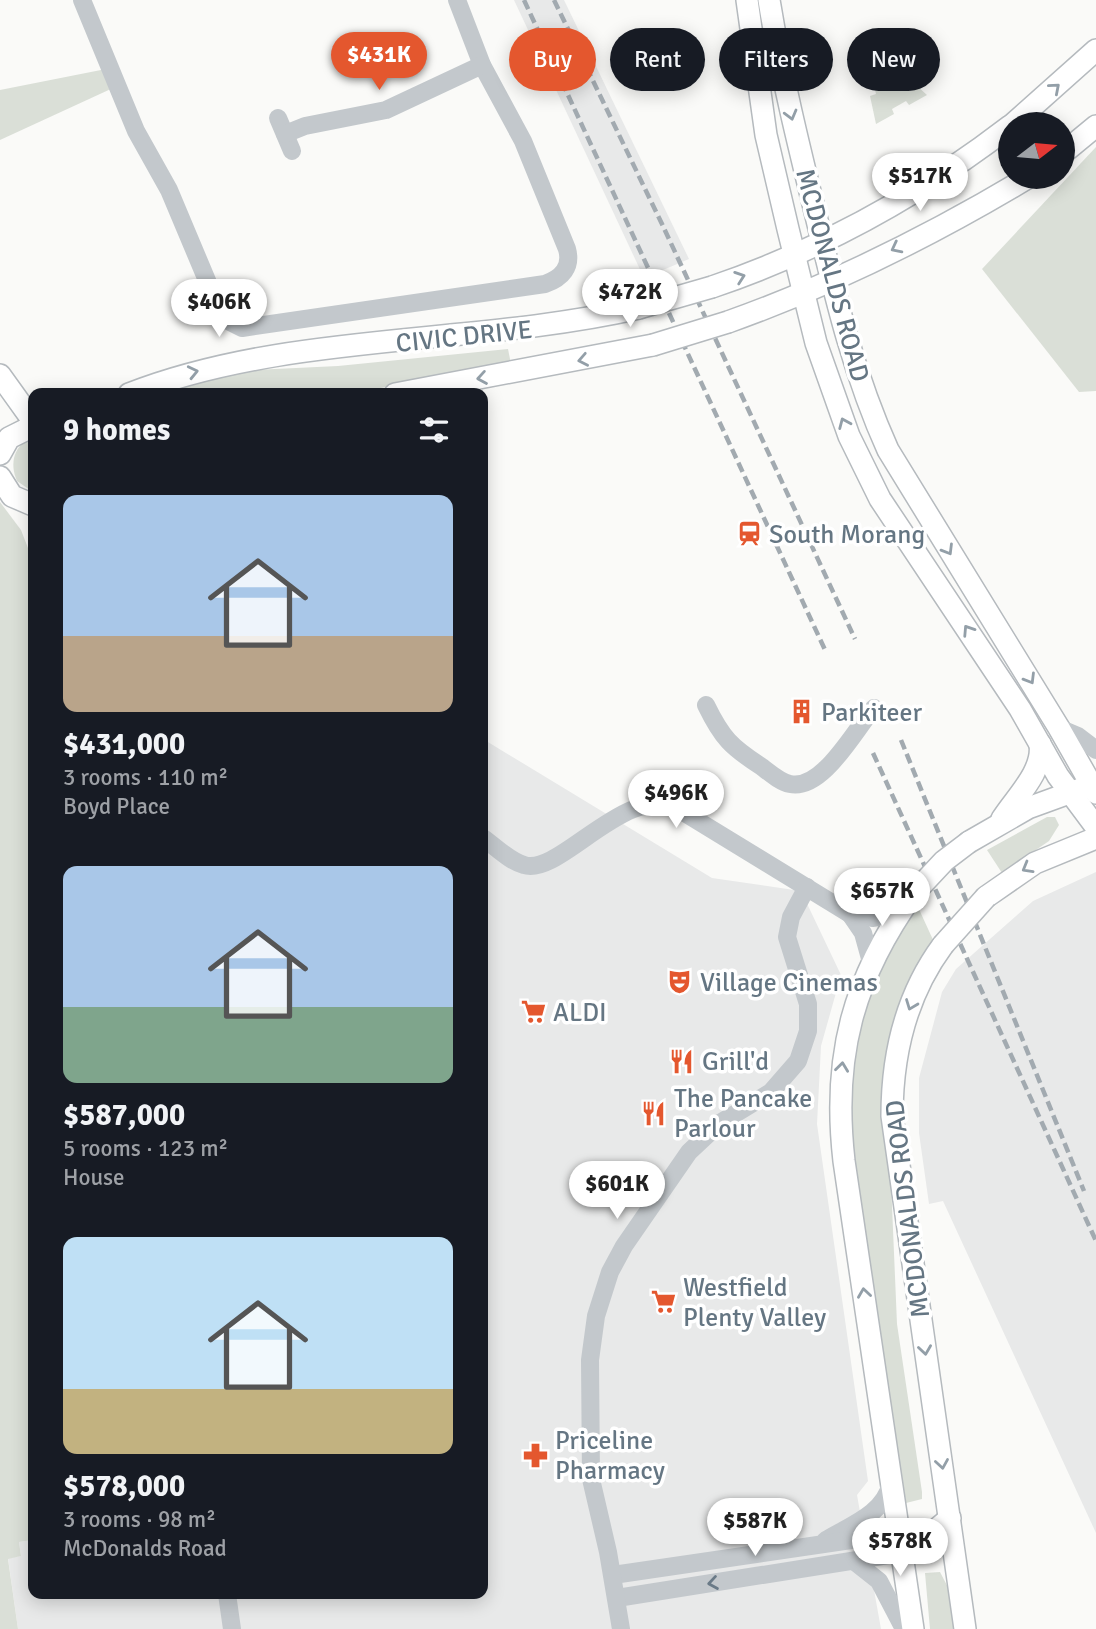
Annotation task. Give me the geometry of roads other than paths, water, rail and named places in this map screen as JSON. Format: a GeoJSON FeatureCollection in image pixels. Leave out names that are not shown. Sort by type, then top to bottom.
{"type":"FeatureCollection","features":[{"type":"Feature","properties":{"kind":"main road","name":"MCDONALDS ROAD"},"geometry":{"type":"LineString","coordinates":[[747,0],[766,135],[803,293],[830,387],[872,485],[1070,792],[1096,827]]}},
{"type":"Feature","properties":{"kind":"main road","name":"MCDONALDS ROAD"},"geometry":{"type":"LineString","coordinates":[[769,0],[785,89],[831,281],[858,377],[888,450],[1095,788],[1070,792],[1028,807],[969,842],[944,861],[914,892],[898,914],[871,962],[850,1022],[839,1103],[844,1160],[913,1629]]}},
{"type":"Feature","properties":{"kind":"main road","name":"CIVIC DRIVE"},"geometry":{"type":"LineString","coordinates":[[1026,112],[1096,50]]}},
{"type":"Feature","properties":{"kind":"main road"},"geometry":{"type":"LineString","coordinates":[[1075,143],[1096,126]]}},
{"type":"Feature","properties":{"kind":"main road","name":"CIVIC DRIVE"},"geometry":{"type":"LineString","coordinates":[[146,388],[187,373],[262,358],[543,328],[639,308],[712,287],[822,243],[922,188],[998,134]]}},
{"type":"Feature","properties":{"kind":"main road","name":"CIVIC DRIVE"},"geometry":{"type":"LineString","coordinates":[[427,388],[653,345],[728,322],[831,281],[1006,189]]}},
{"type":"Feature","properties":{"kind":"main road"},"geometry":{"type":"LineString","coordinates":[[0,375],[28,414]]}},
{"type":"Feature","properties":{"kind":"main road"},"geometry":{"type":"LineString","coordinates":[[0,454],[9,438],[28,428]]}},
{"type":"Feature","properties":{"kind":"main road"},"geometry":{"type":"LineString","coordinates":[[0,477],[12,496],[28,503]]}},
{"type":"Feature","properties":{"kind":"main road","name":"MCDONALDS ROAD"},"geometry":{"type":"LineString","coordinates":[[1000,824],[1036,769],[1040,760],[1040,744]]}},
{"type":"Feature","properties":{"kind":"main road","name":"MCDONALDS ROAD"},"geometry":{"type":"LineString","coordinates":[[965,1629],[892,1116],[895,1060],[901,1033],[921,981],[943,945],[986,897],[1035,863],[1096,838]]}},
{"type":"Feature","properties":{"kind":"main road"},"geometry":{"type":"LineString","coordinates":[[900,1543],[950,1518]]}},
{"type":"Feature","properties":{"kind":"street"},"geometry":{"type":"LineString","coordinates":[[82,0],[136,131],[181,216],[219,309],[232,325],[248,327],[545,284],[563,274],[569,261],[567,249],[523,141],[482,65],[457,0]]}},
{"type":"Feature","properties":{"kind":"street"},"geometry":{"type":"LineString","coordinates":[[292,151],[281,126],[305,126],[386,110],[482,65]]}},
{"type":"Feature","properties":{"kind":"street"},"geometry":{"type":"LineString","coordinates":[[706,705],[729,745],[785,782],[799,784],[810,781],[831,764],[874,708]]}},
{"type":"Feature","properties":{"kind":"street"},"geometry":{"type":"LineString","coordinates":[[1059,728],[1096,750]]}},
{"type":"Feature","properties":{"kind":"street"},"geometry":{"type":"LineString","coordinates":[[488,841],[521,864],[543,865],[575,842],[637,808],[663,802],[674,806],[850,914],[872,918],[898,914]]}},
{"type":"Feature","properties":{"kind":"street"},"geometry":{"type":"LineString","coordinates":[[621,1629],[613,1575],[590,1464],[590,1360],[601,1296],[624,1246],[689,1152],[720,1123],[771,1092],[798,1061],[808,1031],[808,1004],[787,937],[791,917],[807,887]]}},
{"type":"Feature","properties":{"kind":"street"},"geometry":{"type":"LineString","coordinates":[[850,914],[863,933],[871,962]]}},
{"type":"Feature","properties":{"kind":"street"},"geometry":{"type":"LineString","coordinates":[[817,1545],[880,1507],[888,1496],[892,1482]]}},
{"type":"Feature","properties":{"kind":"street"},"geometry":{"type":"LineString","coordinates":[[613,1575],[817,1545],[900,1543]]}},
{"type":"Feature","properties":{"kind":"street"},"geometry":{"type":"LineString","coordinates":[[617,1598],[855,1562],[900,1543]]}},
{"type":"Feature","properties":{"kind":"street"},"geometry":{"type":"LineString","coordinates":[[855,1562],[879,1581],[904,1629]]}},
{"type":"Feature","properties":{"kind":"street"},"geometry":{"type":"LineString","coordinates":[[227,1599],[232,1629]]}},
{"type":"Feature","properties":{"kind":"railway"},"geometry":{"type":"LineString","coordinates":[[524,0],[826,652]]}},
{"type":"Feature","properties":{"kind":"railway"},"geometry":{"type":"LineString","coordinates":[[554,0],[662,224],[855,639]]}},
{"type":"Feature","properties":{"kind":"railway"},"geometry":{"type":"LineString","coordinates":[[901,740],[1084,1191]]}},
{"type":"Feature","properties":{"kind":"railway"},"geometry":{"type":"LineString","coordinates":[[873,753],[1096,1241]]}},
{"type":"Feature","properties":{"kind":"place","name":"South Morang"},"geometry":{"type":"Point","coordinates":[749,534]}},
{"type":"Feature","properties":{"kind":"place","name":"Parkiteer"},"geometry":{"type":"Point","coordinates":[801,712]}},
{"type":"Feature","properties":{"kind":"place","name":"Village Cinemas"},"geometry":{"type":"Point","coordinates":[680,982]}},
{"type":"Feature","properties":{"kind":"place","name":"ALDI"},"geometry":{"type":"Point","coordinates":[533,1012]}},
{"type":"Feature","properties":{"kind":"place","name":"Grill'd"},"geometry":{"type":"Point","coordinates":[682,1061]}},
{"type":"Feature","properties":{"kind":"place","name":"The Pancake Parlour"},"geometry":{"type":"Point","coordinates":[654,1113]}},
{"type":"Feature","properties":{"kind":"place","name":"Westfield Plenty Valley"},"geometry":{"type":"Point","coordinates":[663,1302]}},
{"type":"Feature","properties":{"kind":"place","name":"Priceline Pharmacy"},"geometry":{"type":"Point","coordinates":[535,1455]}}]}
